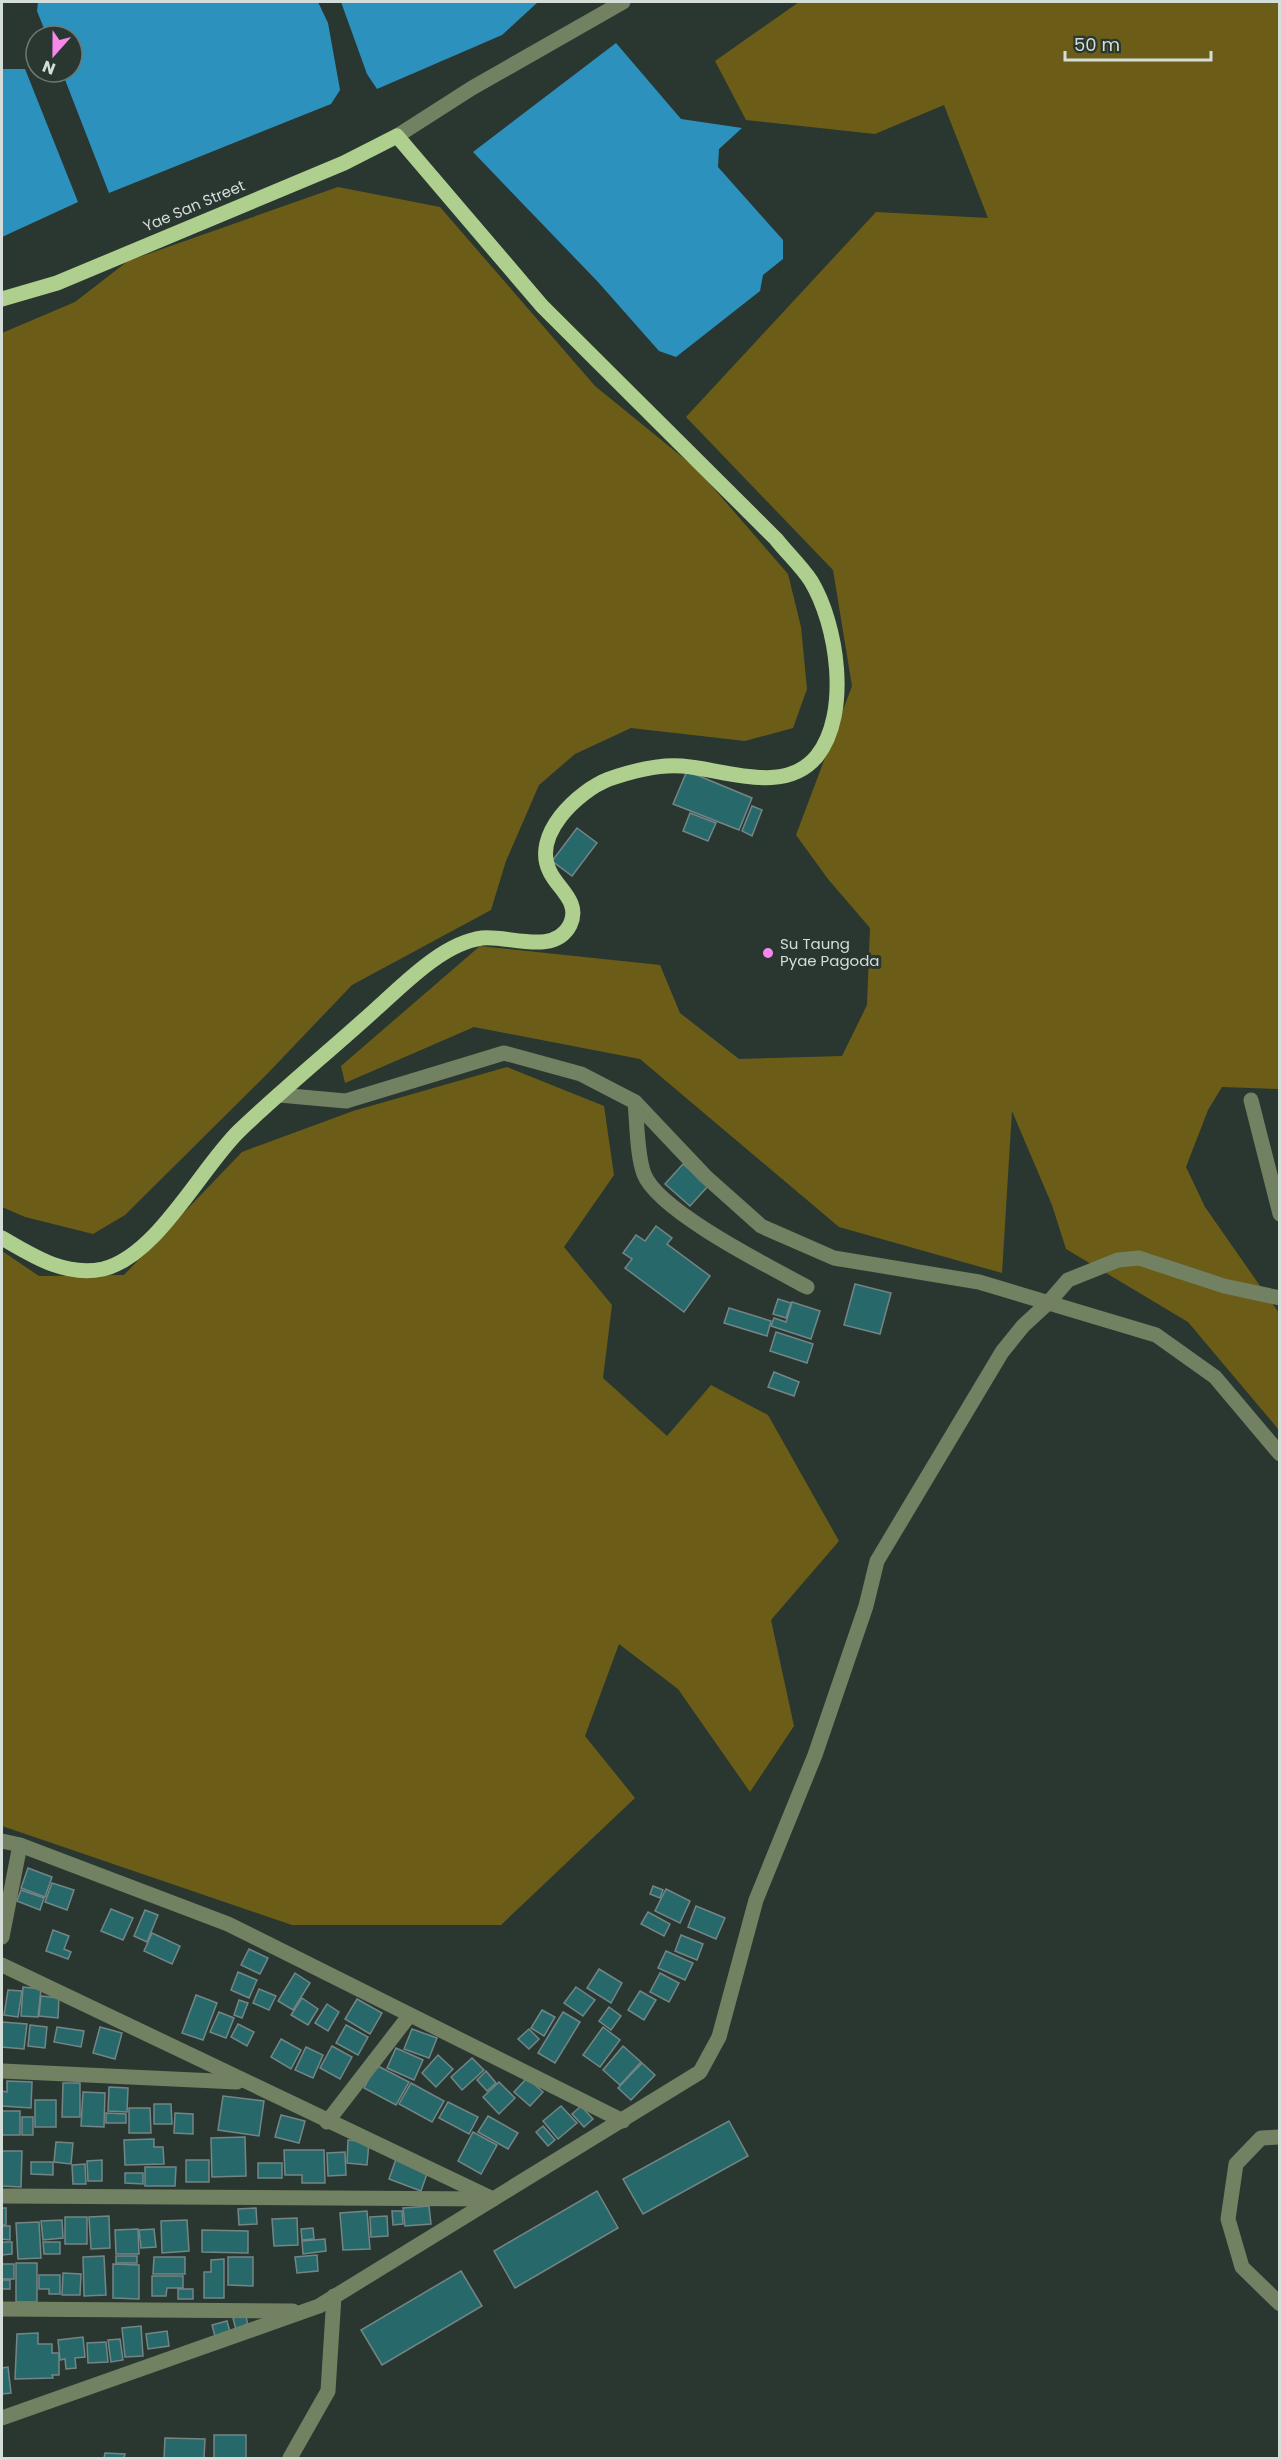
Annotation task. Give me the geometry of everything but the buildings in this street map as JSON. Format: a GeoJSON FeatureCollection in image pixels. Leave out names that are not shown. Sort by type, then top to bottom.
{"type":"FeatureCollection","features":[{"type":"Feature","properties":{"kind":"main road","name":"Yae San Street"},"geometry":{"type":"LineString","coordinates":[[2,299],[57,283],[344,163],[397,136]]}},
{"type":"Feature","properties":{"kind":"main road"},"geometry":{"type":"LineString","coordinates":[[2,1238],[44,1262],[74,1271],[104,1268],[132,1255],[161,1227],[237,1133],[424,967],[464,944],[480,938],[546,942],[560,938],[570,925],[573,911],[568,895],[549,870],[545,850],[551,831],[562,812],[604,781],[639,769],[679,765],[774,779],[797,772],[817,756],[831,728],[836,693],[836,659],[828,619],[810,580],[776,539],[542,306],[397,136]]}},
{"type":"Feature","properties":{"kind":"street"},"geometry":{"type":"LineString","coordinates":[[397,136],[472,88],[623,2]]}},
{"type":"Feature","properties":{"kind":"street"},"geometry":{"type":"LineString","coordinates":[[279,1095],[346,1101],[504,1053],[581,1074],[635,1102],[705,1176],[761,1226],[834,1258],[979,1282],[1156,1335],[1215,1377],[1280,1454]]}},
{"type":"Feature","properties":{"kind":"street"},"geometry":{"type":"LineString","coordinates":[[1251,1100],[1280,1214]]}},
{"type":"Feature","properties":{"kind":"street"},"geometry":{"type":"LineString","coordinates":[[635,1102],[643,1173],[653,1192],[723,1241],[807,1287]]}},
{"type":"Feature","properties":{"kind":"street"},"geometry":{"type":"LineString","coordinates":[[2,2418],[305,2311],[334,2296],[700,2073],[719,2037],[756,1900],[815,1755],[866,1606],[878,1561],[1002,1352],[1023,1326],[1049,1302],[1068,1280],[1118,1260],[1139,1258],[1224,1286],[1280,1298]]}},
{"type":"Feature","properties":{"kind":"street"},"geometry":{"type":"LineString","coordinates":[[2,1841],[20,1845],[228,1924],[622,2121]]}},
{"type":"Feature","properties":{"kind":"street"},"geometry":{"type":"LineString","coordinates":[[2,1937],[20,1845]]}},
{"type":"Feature","properties":{"kind":"street"},"geometry":{"type":"LineString","coordinates":[[2,1965],[243,2082],[493,2199]]}},
{"type":"Feature","properties":{"kind":"street"},"geometry":{"type":"LineString","coordinates":[[327,2122],[409,2016]]}},
{"type":"Feature","properties":{"kind":"street"},"geometry":{"type":"LineString","coordinates":[[2,2071],[243,2082]]}},
{"type":"Feature","properties":{"kind":"street"},"geometry":{"type":"LineString","coordinates":[[1280,2136],[1261,2138],[1236,2164],[1228,2219],[1242,2267],[1280,2304]]}},
{"type":"Feature","properties":{"kind":"street"},"geometry":{"type":"LineString","coordinates":[[2,2196],[493,2199]]}},
{"type":"Feature","properties":{"kind":"street"},"geometry":{"type":"LineString","coordinates":[[290,2458],[328,2391],[334,2296]]}},
{"type":"Feature","properties":{"kind":"street"},"geometry":{"type":"LineString","coordinates":[[2,2309],[305,2311]]}},
{"type":"Feature","properties":{"kind":"shaded area"},"geometry":{"type":"Polygon","coordinates":[[[799,2],[1279,2],[1279,1089],[1222,1087],[1208,1110],[1186,1167],[1205,1207],[1279,1313],[1279,1430],[1188,1322],[1066,1249],[1052,1205],[1012,1111],[1002,1273],[839,1227],[640,1059],[474,1027],[345,1083],[341,1066],[480,946],[660,965],[680,1013],[739,1059],[842,1056],[867,1005],[870,928],[828,879],[796,835],[852,686],[833,570],[686,417],[876,212],[988,218],[944,105],[875,134],[746,120],[715,61],[799,2]]]}},
{"type":"Feature","properties":{"kind":"shaded area"},"geometry":{"type":"Polygon","coordinates":[[[338,187],[440,207],[595,386],[697,469],[788,574],[801,627],[807,689],[793,728],[745,741],[631,728],[575,754],[539,785],[506,861],[491,910],[352,985],[269,1072],[125,1215],[93,1234],[25,1217],[2,1207],[2,333],[75,302],[128,261],[338,187]]]}},
{"type":"Feature","properties":{"kind":"shaded area"},"geometry":{"type":"Polygon","coordinates":[[[507,1067],[604,1106],[614,1175],[564,1247],[612,1305],[603,1378],[667,1436],[711,1385],[768,1415],[839,1541],[771,1620],[794,1726],[750,1792],[678,1689],[619,1644],[585,1736],[635,1798],[501,1925],[292,1925],[2,1826],[2,1251],[39,1276],[124,1275],[242,1152],[353,1111],[507,1067]]]}},
{"type":"Feature","properties":{"kind":"water"},"geometry":{"type":"Polygon","coordinates":[[[38,2],[318,2],[328,23],[340,90],[331,104],[109,193],[67,84],[84,84],[84,24],[42,24],[37,11],[38,2]]]}},
{"type":"Feature","properties":{"kind":"water"},"geometry":{"type":"Polygon","coordinates":[[[341,2],[538,2],[502,35],[377,89],[367,74],[341,2]]]}},
{"type":"Feature","properties":{"kind":"water"},"geometry":{"type":"Polygon","coordinates":[[[616,43],[681,119],[742,128],[719,149],[718,167],[783,240],[783,259],[763,275],[760,291],[676,357],[659,351],[598,282],[473,152],[616,43]]]}},
{"type":"Feature","properties":{"kind":"water"},"geometry":{"type":"Polygon","coordinates":[[[2,69],[24,69],[24,84],[31,84],[78,202],[2,237],[2,69]]]}},
{"type":"Feature","properties":{"kind":"place","name":"Su Taung Pyae Pagoda"},"geometry":{"type":"Point","coordinates":[768,953]}}]}
